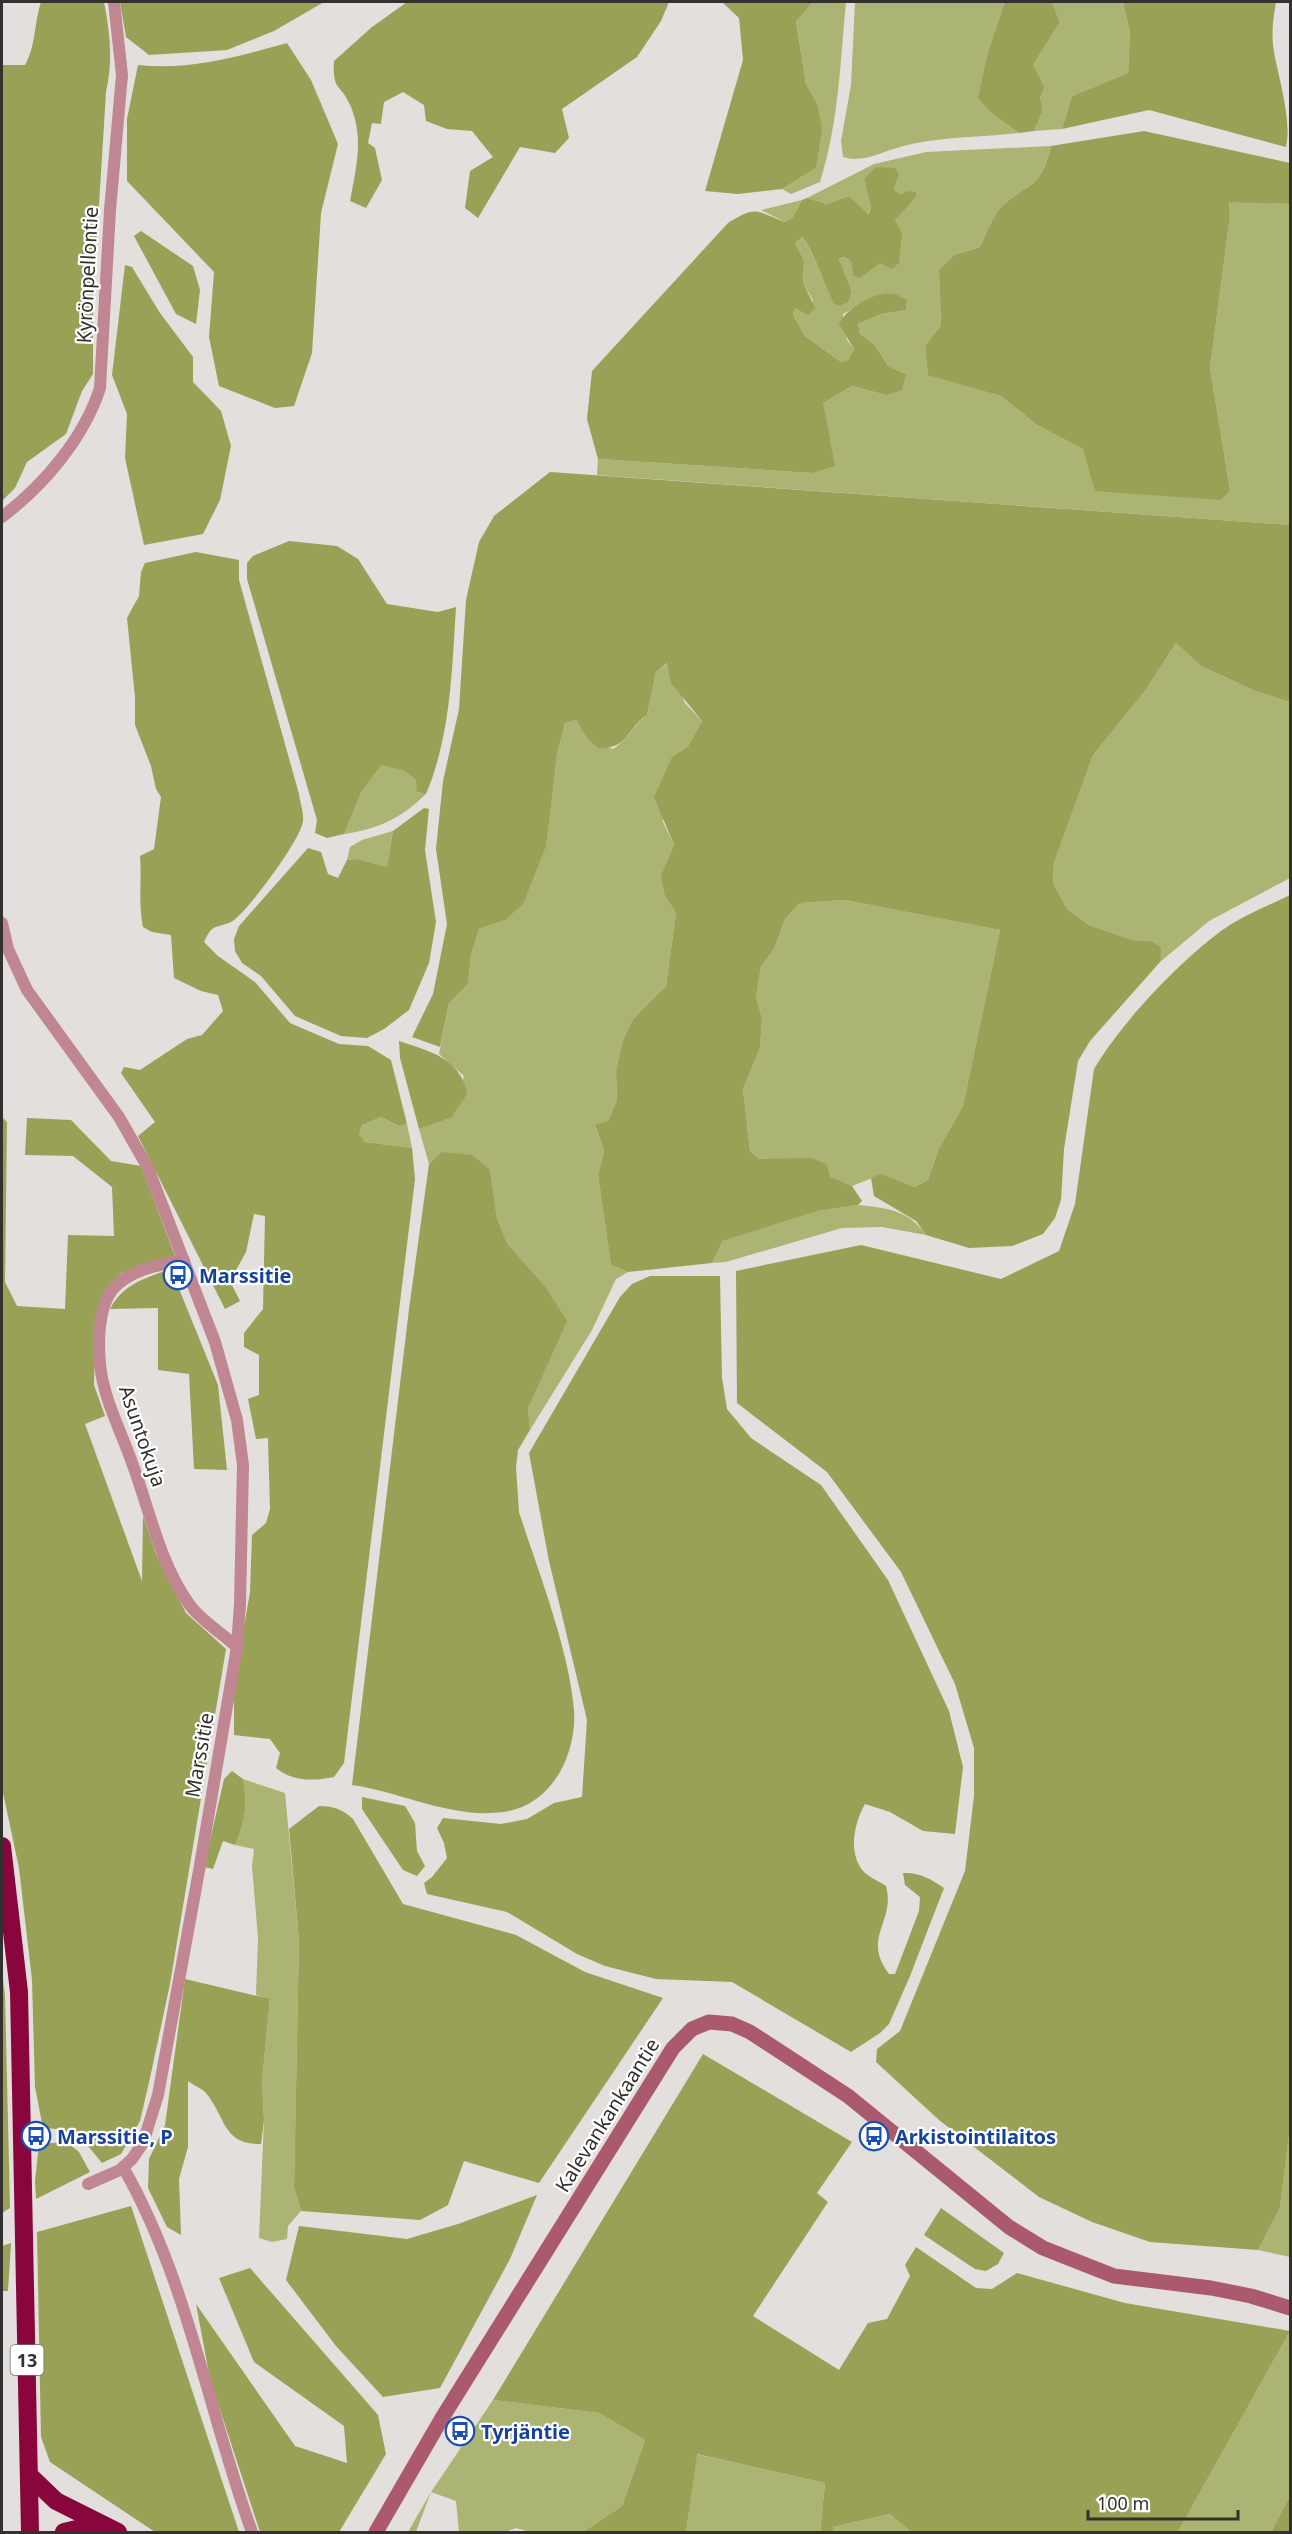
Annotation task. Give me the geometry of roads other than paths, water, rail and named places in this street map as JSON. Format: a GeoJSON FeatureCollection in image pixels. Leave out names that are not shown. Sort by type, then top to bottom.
{"type":"FeatureCollection","features":[{"type":"Feature","properties":{"kind":"highway","name":"13"},"geometry":{"type":"LineString","coordinates":[[2,1846],[19,1992],[30,2532]]}},
{"type":"Feature","properties":{"kind":"highway"},"geometry":{"type":"LineString","coordinates":[[30,2476],[56,2501],[115,2531]]}},
{"type":"Feature","properties":{"kind":"highway"},"geometry":{"type":"LineString","coordinates":[[64,2532],[86,2527],[115,2531]]}},
{"type":"Feature","properties":{"kind":"street","name":"Kyrönpellontie"},"geometry":{"type":"LineString","coordinates":[[2,517],[38,484],[72,443],[93,409],[100,388],[110,210],[122,75],[114,2]]}},
{"type":"Feature","properties":{"kind":"street","name":"Marssitie"},"geometry":{"type":"LineString","coordinates":[[2,923],[8,949],[27,990],[119,1117],[148,1168],[215,1342],[237,1420],[243,1465],[237,1647],[200,1871],[158,2095],[143,2144],[123,2168],[88,2184]]}},
{"type":"Feature","properties":{"kind":"street","name":"Asuntokuja"},"geometry":{"type":"LineString","coordinates":[[184,1260],[156,1266],[128,1276],[112,1290],[105,1305],[99,1336],[100,1366],[119,1432],[161,1550],[189,1605],[237,1647]]}},
{"type":"Feature","properties":{"kind":"street","name":"Kalevankankaantie"},"geometry":{"type":"LineString","coordinates":[[376,2532],[442,2418],[673,2048],[692,2029],[709,2022],[732,2024],[750,2032],[812,2072],[899,2135],[1009,2227],[1043,2248],[1114,2276],[1211,2288],[1251,2296],[1290,2308]]}},
{"type":"Feature","properties":{"kind":"street"},"geometry":{"type":"LineString","coordinates":[[123,2168],[145,2206],[177,2288],[235,2486],[252,2532]]}},
{"type":"Feature","properties":{"kind":"place","name":"Marssitie"},"geometry":{"type":"Point","coordinates":[178,1275]}},
{"type":"Feature","properties":{"kind":"place","name":"Marssitie, P"},"geometry":{"type":"Point","coordinates":[36,2136]}},
{"type":"Feature","properties":{"kind":"place","name":"Arkistointilaitos"},"geometry":{"type":"Point","coordinates":[874,2136]}},
{"type":"Feature","properties":{"kind":"place","name":"Tyrjäntie"},"geometry":{"type":"Point","coordinates":[460,2431]}}]}
